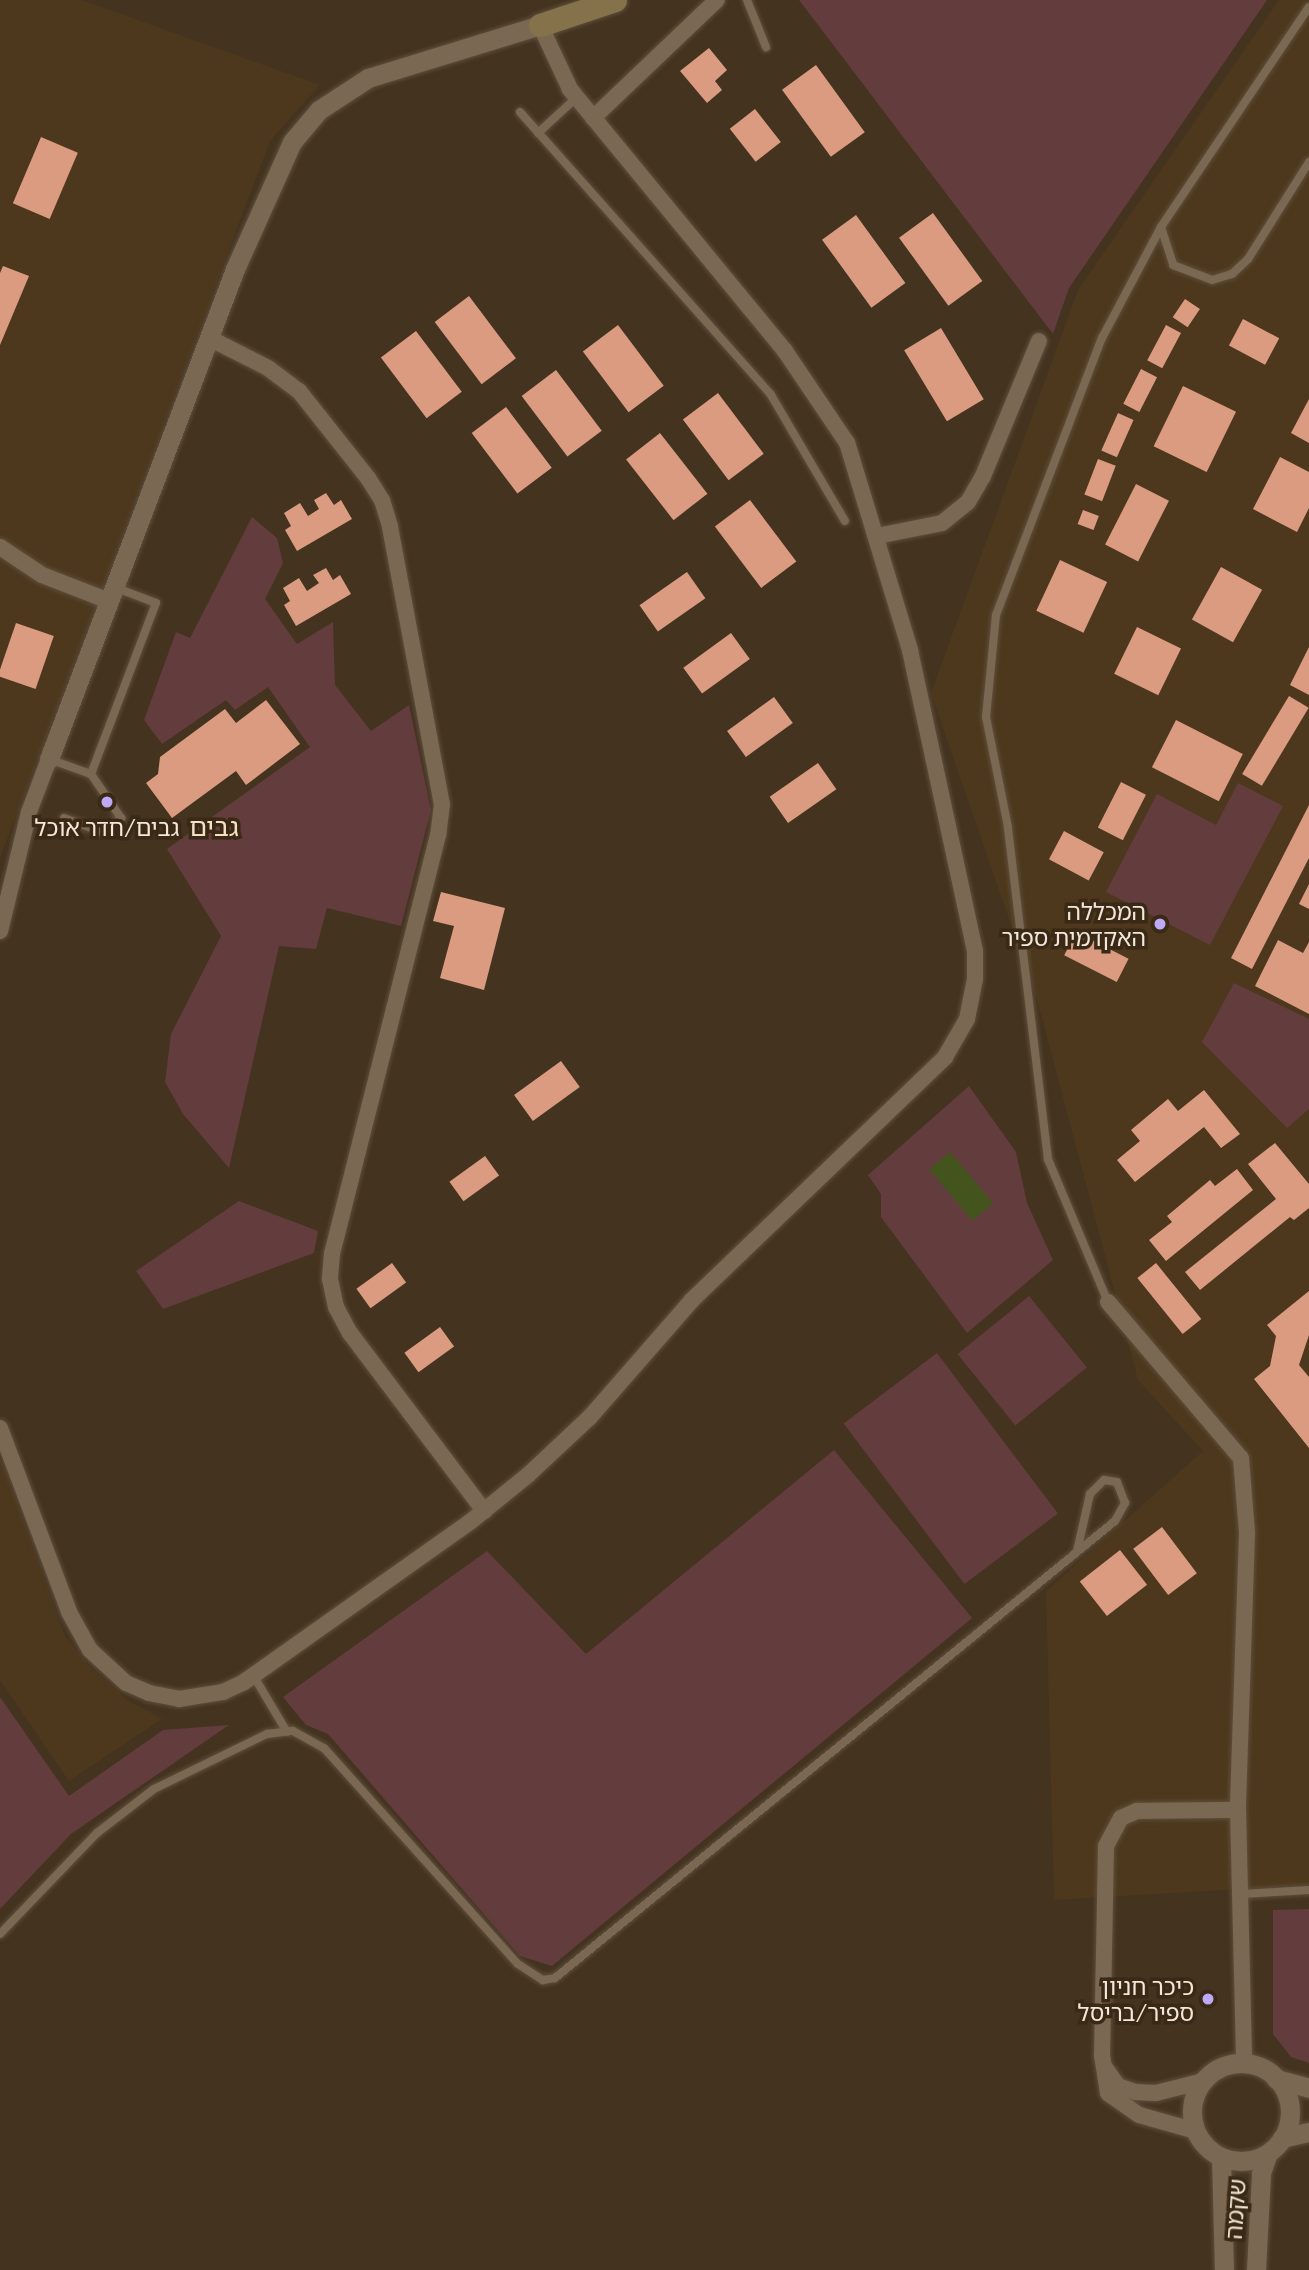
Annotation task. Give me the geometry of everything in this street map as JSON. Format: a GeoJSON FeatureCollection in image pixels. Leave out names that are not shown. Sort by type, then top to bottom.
{"type":"FeatureCollection","features":[{"type":"Feature","properties":{"kind":"main road"},"geometry":{"type":"LineString","coordinates":[[540,25],[615,0]]}},
{"type":"Feature","properties":{"kind":"street"},"geometry":{"type":"LineString","coordinates":[[593,118],[717,0]]}},
{"type":"Feature","properties":{"kind":"street"},"geometry":{"type":"LineString","coordinates":[[0,931],[7,867],[209,338],[281,160],[319,110],[349,88],[392,67],[540,25],[576,98],[824,404],[847,443],[910,650],[975,951],[975,979],[967,1019],[945,1057],[692,1300],[590,1417],[484,1511],[253,1675],[204,1698],[179,1699],[149,1693],[105,1667],[69,1612],[0,1428]]}},
{"type":"Feature","properties":{"kind":"street"},"geometry":{"type":"LineString","coordinates":[[209,338],[268,368],[299,391],[368,478],[382,500],[390,527],[442,804],[439,835],[332,1254],[330,1279],[336,1307],[349,1333],[484,1511]]}},
{"type":"Feature","properties":{"kind":"street"},"geometry":{"type":"LineString","coordinates":[[877,536],[942,523],[968,502],[1039,341]]}},
{"type":"Feature","properties":{"kind":"street"},"geometry":{"type":"LineString","coordinates":[[0,548],[42,575],[112,594]]}},
{"type":"Feature","properties":{"kind":"street"},"geometry":{"type":"LineString","coordinates":[[1108,1302],[1241,1458],[1247,1533],[1238,1810],[1244,2064]]}},
{"type":"Feature","properties":{"kind":"street"},"geometry":{"type":"LineString","coordinates":[[1196,2131],[1122,2106],[1108,2093],[1102,2056],[1106,1846],[1110,1832],[1121,1818],[1137,1811],[1238,1810]]}},
{"type":"Feature","properties":{"kind":"street"},"geometry":{"type":"LineString","coordinates":[[1102,2056],[1118,2086],[1135,2092],[1156,2093],[1203,2081],[1227,2066],[1244,2064],[1276,2079],[1309,2088]]}},
{"type":"Feature","properties":{"kind":"street"},"geometry":{"type":"LineString","coordinates":[[1203,2081],[1193,2105],[1196,2131],[1206,2147],[1221,2157],[1241,2161],[1268,2153],[1282,2138],[1289,2107],[1276,2079]]}},
{"type":"Feature","properties":{"kind":"street"},"geometry":{"type":"LineString","coordinates":[[1282,2138],[1309,2132]]}},
{"type":"Feature","properties":{"kind":"street","name":"שקמה"},"geometry":{"type":"LineString","coordinates":[[1256,2270],[1261,2173],[1268,2153]]}},
{"type":"Feature","properties":{"kind":"street","name":"שקמה"},"geometry":{"type":"LineString","coordinates":[[1221,2157],[1224,2270]]}},
{"type":"Feature","properties":{"kind":"lane"},"geometry":{"type":"LineString","coordinates":[[747,0],[766,47]]}},
{"type":"Feature","properties":{"kind":"lane"},"geometry":{"type":"LineString","coordinates":[[1108,1302],[1048,1159],[1008,827],[986,717],[996,615],[1102,338],[1161,227],[1309,7]]}},
{"type":"Feature","properties":{"kind":"lane"},"geometry":{"type":"LineString","coordinates":[[538,133],[576,98]]}},
{"type":"Feature","properties":{"kind":"lane"},"geometry":{"type":"LineString","coordinates":[[520,113],[771,395],[845,521]]}},
{"type":"Feature","properties":{"kind":"lane"},"geometry":{"type":"LineString","coordinates":[[1161,227],[1173,265],[1212,280],[1232,274],[1248,259],[1309,162]]}},
{"type":"Feature","properties":{"kind":"lane"},"geometry":{"type":"LineString","coordinates":[[91,774],[156,603],[112,594]]}},
{"type":"Feature","properties":{"kind":"lane"},"geometry":{"type":"LineString","coordinates":[[49,758],[91,774],[121,818],[102,832],[64,818]]}},
{"type":"Feature","properties":{"kind":"lane"},"geometry":{"type":"LineString","coordinates":[[0,1934],[97,1833],[134,1802],[204,1761],[267,1734],[287,1732],[307,1736],[324,1748],[518,1964],[543,1980],[555,1978],[1077,1551],[1122,1511],[1125,1503],[1117,1482],[1104,1480],[1090,1494],[1077,1551]]}},
{"type":"Feature","properties":{"kind":"lane"},"geometry":{"type":"LineString","coordinates":[[253,1675],[287,1732]]}},
{"type":"Feature","properties":{"kind":"lane"},"geometry":{"type":"LineString","coordinates":[[1242,1894],[1309,1890]]}},
{"type":"Feature","properties":{"kind":"shaded area"},"geometry":{"type":"Polygon","coordinates":[[[0,0],[82,0],[320,85],[270,141],[0,858],[0,0]]]}},
{"type":"Feature","properties":{"kind":"shaded area"},"geometry":{"type":"Polygon","coordinates":[[[799,0],[1267,0],[1069,288],[1053,334],[799,0]]]}},
{"type":"Feature","properties":{"kind":"shaded area","name":"המכללה האקדמית ספיר"},"geometry":{"type":"Polygon","coordinates":[[[1279,0],[1309,0],[1309,1885],[1054,1900],[1046,1591],[1203,1451],[1138,1380],[1038,1003],[931,693],[1078,290],[1279,0]]]}},
{"type":"Feature","properties":{"kind":"shaded area"},"geometry":{"type":"Polygon","coordinates":[[[252,517],[277,538],[283,563],[265,599],[297,644],[333,622],[335,685],[371,731],[409,705],[431,810],[401,926],[327,908],[316,949],[279,946],[229,1168],[183,1114],[165,1082],[171,1034],[221,936],[167,849],[310,747],[268,687],[235,710],[226,700],[162,744],[144,720],[176,632],[190,638],[252,517]]]}},
{"type":"Feature","properties":{"kind":"shaded area"},"geometry":{"type":"Polygon","coordinates":[[[1238,783],[1283,806],[1210,945],[1106,892],[1157,794],[1216,825],[1238,783]]]}},
{"type":"Feature","properties":{"kind":"shaded area"},"geometry":{"type":"Polygon","coordinates":[[[1234,983],[1309,1019],[1309,1109],[1287,1128],[1202,1042],[1234,983]]]}},
{"type":"Feature","properties":{"kind":"shaded area"},"geometry":{"type":"Polygon","coordinates":[[[969,1086],[1016,1152],[1027,1203],[1053,1260],[967,1333],[881,1217],[881,1194],[868,1175],[969,1086]]]}},
{"type":"Feature","properties":{"kind":"shaded area"},"geometry":{"type":"Polygon","coordinates":[[[950,1152],[993,1203],[972,1221],[929,1169],[950,1152]]]}},
{"type":"Feature","properties":{"kind":"shaded area"},"geometry":{"type":"Polygon","coordinates":[[[239,1201],[318,1231],[314,1253],[163,1309],[136,1271],[239,1201]]]}},
{"type":"Feature","properties":{"kind":"shaded area"},"geometry":{"type":"Polygon","coordinates":[[[1029,1296],[1087,1367],[1015,1425],[958,1354],[1029,1296]]]}},
{"type":"Feature","properties":{"kind":"shaded area"},"geometry":{"type":"Polygon","coordinates":[[[937,1353],[1058,1514],[965,1584],[844,1423],[937,1353]]]}},
{"type":"Feature","properties":{"kind":"shaded area"},"geometry":{"type":"Polygon","coordinates":[[[834,1450],[972,1618],[552,1966],[520,1956],[328,1734],[306,1725],[283,1697],[487,1551],[586,1654],[834,1450]]]}},
{"type":"Feature","properties":{"kind":"shaded area"},"geometry":{"type":"Polygon","coordinates":[[[0,1458],[65,1636],[90,1667],[126,1699],[162,1719],[69,1781],[0,1680],[0,1458]]]}},
{"type":"Feature","properties":{"kind":"shaded area"},"geometry":{"type":"Polygon","coordinates":[[[0,1697],[69,1796],[163,1730],[229,1725],[71,1834],[0,1909],[0,1697]]]}},
{"type":"Feature","properties":{"kind":"shaded area"},"geometry":{"type":"Polygon","coordinates":[[[1309,1909],[1309,2063],[1291,2057],[1273,2034],[1273,1910],[1309,1909]]]}},
{"type":"Feature","properties":{"kind":"building"},"geometry":{"type":"Polygon","coordinates":[[[709,48],[727,70],[715,81],[722,90],[707,103],[680,71],[709,48]]]}},
{"type":"Feature","properties":{"kind":"building"},"geometry":{"type":"Polygon","coordinates":[[[816,65],[865,132],[831,157],[782,90],[816,65]]]}},
{"type":"Feature","properties":{"kind":"building"},"geometry":{"type":"Polygon","coordinates":[[[755,109],[781,142],[756,162],[730,129],[755,109]]]}},
{"type":"Feature","properties":{"kind":"building"},"geometry":{"type":"Polygon","coordinates":[[[41,137],[78,153],[50,219],[13,203],[41,137]]]}},
{"type":"Feature","properties":{"kind":"building"},"geometry":{"type":"Polygon","coordinates":[[[933,213],[982,281],[948,306],[899,238],[933,213]]]}},
{"type":"Feature","properties":{"kind":"building"},"geometry":{"type":"Polygon","coordinates":[[[856,215],[905,283],[871,308],[822,240],[856,215]]]}},
{"type":"Feature","properties":{"kind":"building"},"geometry":{"type":"Polygon","coordinates":[[[3,266],[29,276],[0,345],[0,273],[3,266]]]}},
{"type":"Feature","properties":{"kind":"building"},"geometry":{"type":"Polygon","coordinates":[[[469,296],[516,358],[482,384],[435,322],[469,296]]]}},
{"type":"Feature","properties":{"kind":"building"},"geometry":{"type":"Polygon","coordinates":[[[1185,299],[1200,309],[1188,327],[1173,317],[1185,299]]]}},
{"type":"Feature","properties":{"kind":"building"},"geometry":{"type":"Polygon","coordinates":[[[1243,319],[1279,338],[1265,365],[1229,345],[1243,319]]]}},
{"type":"Feature","properties":{"kind":"building"},"geometry":{"type":"Polygon","coordinates":[[[618,325],[664,386],[629,412],[583,351],[618,325]]]}},
{"type":"Feature","properties":{"kind":"building"},"geometry":{"type":"Polygon","coordinates":[[[1166,325],[1181,333],[1162,368],[1147,360],[1166,325]]]}},
{"type":"Feature","properties":{"kind":"building"},"geometry":{"type":"Polygon","coordinates":[[[941,328],[984,399],[947,421],[904,350],[941,328]]]}},
{"type":"Feature","properties":{"kind":"building"},"geometry":{"type":"Polygon","coordinates":[[[416,331],[462,392],[427,418],[381,357],[416,331]]]}},
{"type":"Feature","properties":{"kind":"building"},"geometry":{"type":"Polygon","coordinates":[[[1141,369],[1157,377],[1139,412],[1123,404],[1141,369]]]}},
{"type":"Feature","properties":{"kind":"building"},"geometry":{"type":"Polygon","coordinates":[[[556,370],[602,431],[567,457],[522,396],[556,370]]]}},
{"type":"Feature","properties":{"kind":"building"},"geometry":{"type":"Polygon","coordinates":[[[1183,386],[1236,412],[1207,472],[1154,446],[1183,386]]]}},
{"type":"Feature","properties":{"kind":"building"},"geometry":{"type":"Polygon","coordinates":[[[718,393],[764,454],[729,480],[683,419],[718,393]]]}},
{"type":"Feature","properties":{"kind":"building"},"geometry":{"type":"Polygon","coordinates":[[[1309,399],[1309,443],[1291,433],[1309,399]]]}},
{"type":"Feature","properties":{"kind":"building"},"geometry":{"type":"Polygon","coordinates":[[[506,407],[552,468],[517,494],[472,433],[506,407]]]}},
{"type":"Feature","properties":{"kind":"building"},"geometry":{"type":"Polygon","coordinates":[[[1118,413],[1134,420],[1117,457],[1101,450],[1118,413]]]}},
{"type":"Feature","properties":{"kind":"building"},"geometry":{"type":"Polygon","coordinates":[[[660,433],[707,494],[674,520],[626,459],[660,433]]]}},
{"type":"Feature","properties":{"kind":"building"},"geometry":{"type":"Polygon","coordinates":[[[1280,457],[1309,472],[1309,508],[1297,532],[1253,509],[1280,457]]]}},
{"type":"Feature","properties":{"kind":"building"},"geometry":{"type":"Polygon","coordinates":[[[1098,459],[1116,466],[1102,501],[1084,494],[1098,459]]]}},
{"type":"Feature","properties":{"kind":"building"},"geometry":{"type":"Polygon","coordinates":[[[1136,484],[1169,501],[1138,561],[1105,545],[1136,484]]]}},
{"type":"Feature","properties":{"kind":"building"},"geometry":{"type":"Polygon","coordinates":[[[326,493],[334,505],[341,500],[352,519],[297,551],[285,530],[291,526],[284,513],[300,503],[308,516],[319,509],[314,500],[326,493]]]}},
{"type":"Feature","properties":{"kind":"building"},"geometry":{"type":"Polygon","coordinates":[[[750,500],[796,561],[761,588],[715,526],[750,500]]]}},
{"type":"Feature","properties":{"kind":"building"},"geometry":{"type":"Polygon","coordinates":[[[1083,510],[1099,516],[1093,530],[1078,524],[1083,510]]]}},
{"type":"Feature","properties":{"kind":"building"},"geometry":{"type":"Polygon","coordinates":[[[1060,560],[1107,582],[1083,633],[1036,611],[1060,560]]]}},
{"type":"Feature","properties":{"kind":"building"},"geometry":{"type":"Polygon","coordinates":[[[1221,567],[1262,590],[1233,642],[1192,619],[1221,567]]]}},
{"type":"Feature","properties":{"kind":"building"},"geometry":{"type":"Polygon","coordinates":[[[326,568],[333,580],[340,575],[351,594],[296,626],[284,605],[290,601],[283,588],[299,578],[307,591],[319,583],[313,575],[326,568]]]}},
{"type":"Feature","properties":{"kind":"building"},"geometry":{"type":"Polygon","coordinates":[[[687,572],[705,598],[658,631],[639,605],[687,572]]]}},
{"type":"Feature","properties":{"kind":"building"},"geometry":{"type":"Polygon","coordinates":[[[16,623],[54,636],[36,689],[0,677],[16,623]]]}},
{"type":"Feature","properties":{"kind":"building"},"geometry":{"type":"Polygon","coordinates":[[[1137,627],[1181,648],[1158,695],[1114,674],[1137,627]]]}},
{"type":"Feature","properties":{"kind":"building"},"geometry":{"type":"Polygon","coordinates":[[[731,633],[750,659],[702,694],[683,668],[731,633]]]}},
{"type":"Feature","properties":{"kind":"building"},"geometry":{"type":"Polygon","coordinates":[[[1309,647],[1309,695],[1290,685],[1309,647]]]}},
{"type":"Feature","properties":{"kind":"building"},"geometry":{"type":"Polygon","coordinates":[[[1289,696],[1309,708],[1262,786],[1242,774],[1289,696]]]}},
{"type":"Feature","properties":{"kind":"building"},"geometry":{"type":"Polygon","coordinates":[[[774,697],[793,723],[746,757],[727,731],[774,697]]]}},
{"type":"Feature","properties":{"kind":"building"},"geometry":{"type":"Polygon","coordinates":[[[266,700],[300,744],[246,785],[236,771],[172,818],[146,783],[158,774],[160,757],[225,709],[236,723],[266,700]]]}},
{"type":"Feature","properties":{"kind":"building"},"geometry":{"type":"Polygon","coordinates":[[[1176,720],[1243,754],[1219,801],[1152,767],[1176,720]]]}},
{"type":"Feature","properties":{"kind":"building"},"geometry":{"type":"Polygon","coordinates":[[[818,763],[836,789],[788,823],[770,797],[818,763]]]}},
{"type":"Feature","properties":{"kind":"building"},"geometry":{"type":"Polygon","coordinates":[[[1121,782],[1146,795],[1123,840],[1098,827],[1121,782]]]}},
{"type":"Feature","properties":{"kind":"building"},"geometry":{"type":"Polygon","coordinates":[[[1309,805],[1309,858],[1252,969],[1231,958],[1309,805]]]}},
{"type":"Feature","properties":{"kind":"building"},"geometry":{"type":"Polygon","coordinates":[[[1064,831],[1104,852],[1089,880],[1049,859],[1064,831]]]}},
{"type":"Feature","properties":{"kind":"building"},"geometry":{"type":"Polygon","coordinates":[[[1309,884],[1309,909],[1299,904],[1309,884]]]}},
{"type":"Feature","properties":{"kind":"building"},"geometry":{"type":"Polygon","coordinates":[[[441,892],[505,908],[484,990],[440,978],[454,926],[433,921],[441,892]]]}},
{"type":"Feature","properties":{"kind":"building"},"geometry":{"type":"Polygon","coordinates":[[[1076,932],[1129,959],[1117,982],[1064,955],[1076,932]]]}},
{"type":"Feature","properties":{"kind":"building"},"geometry":{"type":"Polygon","coordinates":[[[1278,940],[1303,953],[1309,942],[1309,1014],[1255,986],[1278,940]]]}},
{"type":"Feature","properties":{"kind":"building"},"geometry":{"type":"Polygon","coordinates":[[[561,1061],[580,1087],[533,1121],[514,1095],[561,1061]]]}},
{"type":"Feature","properties":{"kind":"building"},"geometry":{"type":"Polygon","coordinates":[[[1204,1090],[1240,1134],[1221,1148],[1204,1127],[1135,1182],[1117,1160],[1140,1141],[1131,1130],[1168,1099],[1178,1111],[1204,1090]]]}},
{"type":"Feature","properties":{"kind":"building"},"geometry":{"type":"Polygon","coordinates":[[[1275,1143],[1309,1184],[1309,1208],[1294,1220],[1290,1217],[1200,1290],[1185,1272],[1276,1199],[1248,1164],[1275,1143]]]}},
{"type":"Feature","properties":{"kind":"building"},"geometry":{"type":"Polygon","coordinates":[[[485,1156],[499,1175],[464,1201],[449,1182],[485,1156]]]}},
{"type":"Feature","properties":{"kind":"building"},"geometry":{"type":"Polygon","coordinates":[[[1237,1169],[1253,1190],[1166,1261],[1149,1240],[1172,1222],[1167,1216],[1210,1180],[1215,1186],[1237,1169]]]}},
{"type":"Feature","properties":{"kind":"building"},"geometry":{"type":"Polygon","coordinates":[[[392,1263],[406,1282],[371,1308],[356,1289],[392,1263]]]}},
{"type":"Feature","properties":{"kind":"building"},"geometry":{"type":"Polygon","coordinates":[[[1156,1263],[1201,1319],[1183,1334],[1137,1278],[1156,1263]]]}},
{"type":"Feature","properties":{"kind":"building"},"geometry":{"type":"Polygon","coordinates":[[[1309,1291],[1309,1335],[1299,1365],[1309,1377],[1309,1448],[1254,1379],[1270,1366],[1276,1336],[1267,1325],[1309,1291]]]}},
{"type":"Feature","properties":{"kind":"building"},"geometry":{"type":"Polygon","coordinates":[[[440,1327],[454,1346],[419,1372],[404,1353],[440,1327]]]}},
{"type":"Feature","properties":{"kind":"building"},"geometry":{"type":"Polygon","coordinates":[[[1162,1527],[1197,1573],[1168,1595],[1133,1549],[1162,1527]]]}},
{"type":"Feature","properties":{"kind":"building"},"geometry":{"type":"Polygon","coordinates":[[[1120,1550],[1147,1585],[1107,1616],[1080,1581],[1120,1550]]]}},
{"type":"Feature","properties":{"kind":"place","name":"גבים/חדר אוכל"},"geometry":{"type":"Point","coordinates":[107,802]}},
{"type":"Feature","properties":{"kind":"place","name":"המכללה האקדמית ספיר"},"geometry":{"type":"Point","coordinates":[1160,924]}},
{"type":"Feature","properties":{"kind":"place","name":"כיכר חניון ספיר/בריסל"},"geometry":{"type":"Point","coordinates":[1208,1999]}},
{"type":"Feature","properties":{"kind":"district","name":"גבים"},"geometry":{"type":"Point","coordinates":[214,826]}}]}
